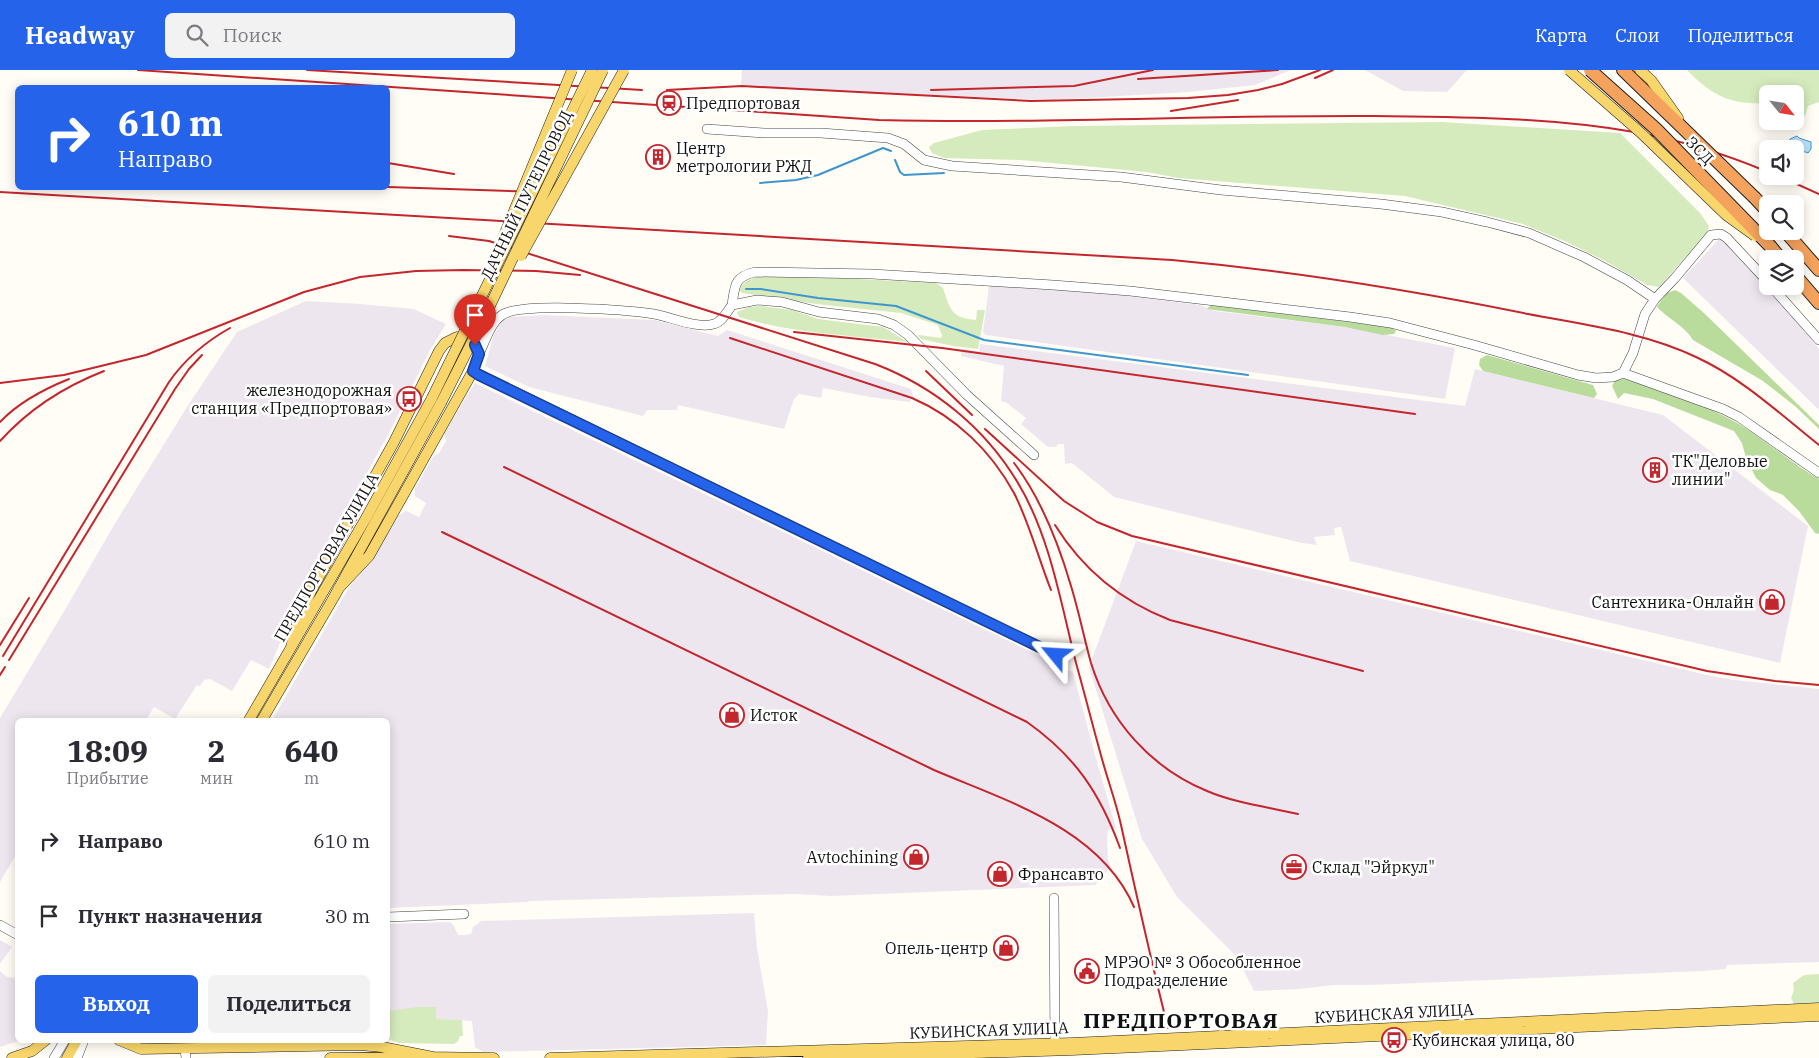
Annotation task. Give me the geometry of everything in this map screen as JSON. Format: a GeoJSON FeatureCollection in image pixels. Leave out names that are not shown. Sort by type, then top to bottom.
{"type":"FeatureCollection","features":[{"type":"Feature","properties":{"kind":"highway","name":"ЗСД"},"geometry":{"type":"LineString","coordinates":[[1590,70],[1656,130],[1771,248]]}},
{"type":"Feature","properties":{"kind":"highway","name":"ЗСД"},"geometry":{"type":"LineString","coordinates":[[1622,70],[1759,203]]}},
{"type":"Feature","properties":{"kind":"highway"},"geometry":{"type":"LineString","coordinates":[[1793,240],[1819,270]]}},
{"type":"Feature","properties":{"kind":"highway"},"geometry":{"type":"LineString","coordinates":[[1804,286],[1819,303]]}},
{"type":"Feature","properties":{"kind":"main road"},"geometry":{"type":"LineString","coordinates":[[482,298],[486,279],[572,70]]}},
{"type":"Feature","properties":{"kind":"main road","name":"ДАЧНЫЙ ПУТЕПРОВОД"},"geometry":{"type":"LineString","coordinates":[[431,411],[482,298],[592,70]]}},
{"type":"Feature","properties":{"kind":"main road","name":"ДАЧНЫЙ ПУТЕПРОВОД"},"geometry":{"type":"LineString","coordinates":[[431,411],[487,312],[603,70]]}},
{"type":"Feature","properties":{"kind":"main road"},"geometry":{"type":"LineString","coordinates":[[487,312],[509,278],[624,70]]}},
{"type":"Feature","properties":{"kind":"main road"},"geometry":{"type":"LineString","coordinates":[[1570,70],[1641,132],[1726,215],[1771,248]]}},
{"type":"Feature","properties":{"kind":"main road"},"geometry":{"type":"LineString","coordinates":[[1640,70],[1651,80],[1690,135]]}},
{"type":"Feature","properties":{"kind":"main road"},"geometry":{"type":"LineString","coordinates":[[292,647],[297,624],[312,589],[398,434],[439,351],[445,343],[457,337],[466,339],[475,345],[479,354],[473,371],[369,556],[338,589]]}},
{"type":"Feature","properties":{"kind":"main road","name":"ПРЕДПОРТОВАЯ УЛИЦА"},"geometry":{"type":"LineString","coordinates":[[263,718],[338,589],[431,411]]}},
{"type":"Feature","properties":{"kind":"main road","name":"ПРЕДПОРТОВАЯ УЛИЦА"},"geometry":{"type":"LineString","coordinates":[[251,718],[366,518],[431,411]]}},
{"type":"Feature","properties":{"kind":"main road","name":"КУБИНСКАЯ УЛИЦА"},"geometry":{"type":"LineString","coordinates":[[550,1058],[1055,1047],[1819,1008]]}},
{"type":"Feature","properties":{"kind":"main road","name":"КУБИНСКАЯ УЛИЦА"},"geometry":{"type":"LineString","coordinates":[[808,1058],[1819,1016]]}},
{"type":"Feature","properties":{"kind":"main road"},"geometry":{"type":"LineString","coordinates":[[12,1058],[32,1051],[42,1043]]}},
{"type":"Feature","properties":{"kind":"main road"},"geometry":{"type":"LineString","coordinates":[[67,1058],[75,1043]]}},
{"type":"Feature","properties":{"kind":"main road"},"geometry":{"type":"LineString","coordinates":[[126,1043],[141,1049],[186,1053],[366,1045],[434,1057]]}},
{"type":"Feature","properties":{"kind":"main road"},"geometry":{"type":"LineString","coordinates":[[330,1058],[494,1058]]}},
{"type":"Feature","properties":{"kind":"street"},"geometry":{"type":"LineString","coordinates":[[706,129],[764,133],[821,133],[888,138],[904,144],[924,160],[952,166],[1121,177],[1221,190],[1381,204],[1442,212],[1529,234],[1584,257],[1627,280],[1655,299]]}},
{"type":"Feature","properties":{"kind":"street"},"geometry":{"type":"LineString","coordinates":[[1623,373],[1633,353],[1645,314],[1655,299],[1711,235],[1721,234],[1727,238],[1759,272]]}},
{"type":"Feature","properties":{"kind":"street"},"geometry":{"type":"LineString","coordinates":[[479,354],[494,324],[502,314],[512,310],[535,307],[644,313],[701,325],[715,324],[725,316],[732,305],[737,281],[744,274],[756,272],[872,274],[1139,292],[1390,323],[1578,375],[1596,378],[1613,377],[1623,373],[1723,409],[1739,417],[1819,473]]}},
{"type":"Feature","properties":{"kind":"street"},"geometry":{"type":"LineString","coordinates":[[1779,295],[1819,340]]}},
{"type":"Feature","properties":{"kind":"street"},"geometry":{"type":"LineString","coordinates":[[732,305],[757,300],[782,302],[819,312],[878,319],[894,325],[908,334],[967,395],[1034,456]]}},
{"type":"Feature","properties":{"kind":"street"},"geometry":{"type":"LineString","coordinates":[[473,371],[1056,655]]}},
{"type":"Feature","properties":{"kind":"street"},"geometry":{"type":"LineString","coordinates":[[1054,898],[1055,1047]]}},
{"type":"Feature","properties":{"kind":"street"},"geometry":{"type":"LineString","coordinates":[[390,917],[464,914]]}},
{"type":"Feature","properties":{"kind":"street"},"geometry":{"type":"LineString","coordinates":[[0,925],[15,933]]}},
{"type":"Feature","properties":{"kind":"street"},"geometry":{"type":"LineString","coordinates":[[54,1058],[62,1043]]}},
{"type":"Feature","properties":{"kind":"street"},"geometry":{"type":"LineString","coordinates":[[77,1058],[83,1043]]}},
{"type":"Feature","properties":{"kind":"shaded area"},"geometry":{"type":"Polygon","coordinates":[[[742,70],[1291,70],[1255,85],[1189,92],[1051,100],[741,87],[742,70]]]}},
{"type":"Feature","properties":{"kind":"shaded area"},"geometry":{"type":"Polygon","coordinates":[[[1365,70],[1467,70],[1447,92],[1403,91],[1365,70]]]}},
{"type":"Feature","properties":{"kind":"shaded area"},"geometry":{"type":"Polygon","coordinates":[[[1722,236],[1759,277],[1759,295],[1775,295],[1819,349],[1819,410],[1683,278],[1722,236]]]}},
{"type":"Feature","properties":{"kind":"shaded area"},"geometry":{"type":"Polygon","coordinates":[[[989,286],[1088,291],[1200,305],[1215,311],[1345,327],[1455,348],[1445,399],[986,335],[983,332],[989,286]]]}},
{"type":"Feature","properties":{"kind":"shaded area"},"geometry":{"type":"Polygon","coordinates":[[[306,301],[414,309],[446,324],[430,350],[388,435],[306,581],[269,669],[251,660],[232,691],[210,679],[204,680],[200,686],[197,685],[176,718],[154,707],[147,718],[15,718],[15,856],[0,882],[0,718],[114,525],[187,407],[237,332],[306,301]]]}},
{"type":"Feature","properties":{"kind":"shaded area"},"geometry":{"type":"Polygon","coordinates":[[[545,315],[654,320],[718,336],[727,330],[911,389],[913,394],[910,402],[823,388],[821,398],[799,394],[794,399],[784,429],[678,405],[677,410],[647,410],[643,416],[529,387],[485,366],[493,337],[501,322],[507,317],[545,315]]]}},
{"type":"Feature","properties":{"kind":"shaded area"},"geometry":{"type":"Polygon","coordinates":[[[980,344],[1465,406],[1475,369],[1663,415],[1808,526],[1780,663],[1350,561],[1341,527],[1334,528],[1335,535],[1314,537],[1317,545],[1302,543],[1114,497],[1072,463],[1065,464],[1064,444],[1048,447],[1021,424],[1026,418],[1007,403],[1001,401],[1004,366],[961,356],[962,349],[979,351],[980,344]]]}},
{"type":"Feature","properties":{"kind":"shaded area"},"geometry":{"type":"Polygon","coordinates":[[[475,383],[1073,672],[1116,828],[1108,830],[1107,836],[1108,861],[1111,867],[1095,885],[831,896],[794,894],[529,901],[390,908],[390,718],[273,718],[350,586],[371,562],[396,517],[406,511],[419,517],[426,503],[415,496],[415,489],[433,457],[439,453],[446,441],[444,434],[475,383]]]}},
{"type":"Feature","properties":{"kind":"shaded area"},"geometry":{"type":"Polygon","coordinates":[[[1136,541],[1711,676],[1819,689],[1819,962],[1727,965],[1726,969],[1703,971],[1334,985],[1254,991],[1237,957],[1177,897],[1142,839],[1089,667],[1136,541]]]}},
{"type":"Feature","properties":{"kind":"shaded area"},"geometry":{"type":"Polygon","coordinates":[[[754,913],[757,948],[768,1011],[766,1045],[483,1052],[475,1047],[472,1021],[436,1019],[436,1007],[390,1011],[390,924],[450,922],[458,935],[465,935],[471,934],[473,927],[481,921],[754,913]]]}},
{"type":"Feature","properties":{"kind":"shaded area"},"geometry":{"type":"Polygon","coordinates":[[[0,940],[12,947],[0,964],[0,940]]]}},
{"type":"Feature","properties":{"kind":"shaded area"},"geometry":{"type":"Polygon","coordinates":[[[0,971],[7,977],[15,978],[15,1042],[0,1047],[0,971]]]}},
{"type":"Feature","properties":{"kind":"green space"},"geometry":{"type":"Polygon","coordinates":[[[1687,70],[1819,70],[1819,102],[1808,106],[1805,116],[1804,85],[1759,85],[1759,103],[1754,103],[1723,97],[1696,79],[1687,70]]]}},
{"type":"Feature","properties":{"kind":"green space"},"geometry":{"type":"Polygon","coordinates":[[[1442,122],[1620,133],[1700,213],[1709,226],[1707,233],[1659,287],[1647,285],[1567,242],[1523,224],[1405,196],[1178,178],[1147,172],[1021,160],[944,158],[932,153],[929,147],[934,143],[982,130],[1073,126],[1442,122]]]}},
{"type":"Feature","properties":{"kind":"green space"},"geometry":{"type":"Polygon","coordinates":[[[767,275],[936,283],[943,288],[950,307],[956,315],[976,320],[977,310],[985,310],[978,349],[921,339],[919,335],[941,338],[942,335],[938,325],[901,313],[816,304],[742,293],[739,289],[751,279],[767,275]]]}},
{"type":"Feature","properties":{"kind":"green space"},"geometry":{"type":"Polygon","coordinates":[[[1675,290],[1705,314],[1819,425],[1819,429],[1795,406],[1763,381],[1693,340],[1686,331],[1661,311],[1657,307],[1658,305],[1667,293],[1675,290]]]}},
{"type":"Feature","properties":{"kind":"green space"},"geometry":{"type":"Polygon","coordinates":[[[1211,305],[1375,325],[1392,328],[1396,331],[1394,334],[1383,335],[1345,327],[1207,309],[1211,305]]]}},
{"type":"Feature","properties":{"kind":"green space"},"geometry":{"type":"Polygon","coordinates":[[[759,306],[792,310],[818,319],[883,327],[908,342],[802,331],[739,317],[737,312],[749,307],[759,306]]]}},
{"type":"Feature","properties":{"kind":"green space"},"geometry":{"type":"Polygon","coordinates":[[[1487,355],[1593,385],[1597,394],[1594,398],[1483,371],[1479,365],[1480,359],[1487,355]]]}},
{"type":"Feature","properties":{"kind":"green space"},"geometry":{"type":"Polygon","coordinates":[[[1624,379],[1683,398],[1726,417],[1819,479],[1819,534],[1815,533],[1799,511],[1783,495],[1770,490],[1756,478],[1746,458],[1742,443],[1734,431],[1653,399],[1624,393],[1618,399],[1612,386],[1615,380],[1624,379]]]}},
{"type":"Feature","properties":{"kind":"green space"},"geometry":{"type":"Polygon","coordinates":[[[1819,974],[1819,1004],[1794,1004],[1791,998],[1794,990],[1793,983],[1804,975],[1819,974]]]}},
{"type":"Feature","properties":{"kind":"green space"},"geometry":{"type":"Polygon","coordinates":[[[417,1007],[436,1007],[436,1019],[462,1020],[463,1036],[460,1036],[454,1044],[399,1043],[390,1040],[390,1011],[417,1007]]]}},
{"type":"Feature","properties":{"kind":"water"},"geometry":{"type":"Polygon","coordinates":[[[1797,136],[1811,142],[1811,149],[1808,153],[1804,152],[1804,140],[1790,139],[1797,136]]]}},
{"type":"Feature","properties":{"kind":"waterway"},"geometry":{"type":"LineString","coordinates":[[760,183],[796,180],[818,175],[883,148],[891,151]]}},
{"type":"Feature","properties":{"kind":"waterway"},"geometry":{"type":"LineString","coordinates":[[895,160],[900,172],[904,175],[944,173]]}},
{"type":"Feature","properties":{"kind":"waterway"},"geometry":{"type":"LineString","coordinates":[[746,289],[761,289],[818,298],[896,306],[984,340],[1248,375]]}},
{"type":"Feature","properties":{"kind":"railway"},"geometry":{"type":"LineString","coordinates":[[138,70],[360,85]]}},
{"type":"Feature","properties":{"kind":"railway"},"geometry":{"type":"LineString","coordinates":[[307,70],[642,90]]}},
{"type":"Feature","properties":{"kind":"railway"},"geometry":{"type":"LineString","coordinates":[[931,90],[1074,86],[1153,70]]}},
{"type":"Feature","properties":{"kind":"railway"},"geometry":{"type":"LineString","coordinates":[[1138,79],[1278,70]]}},
{"type":"Feature","properties":{"kind":"railway"},"geometry":{"type":"LineString","coordinates":[[667,90],[742,86],[1031,101],[1188,98],[1228,95],[1258,90],[1282,84],[1320,70]]}},
{"type":"Feature","properties":{"kind":"railway"},"geometry":{"type":"LineString","coordinates":[[1315,78],[1333,70]]}},
{"type":"Feature","properties":{"kind":"railway"},"geometry":{"type":"LineString","coordinates":[[390,87],[879,120],[1003,121],[1374,116],[1537,121],[1602,127],[1651,135],[1702,148],[1759,168]]}},
{"type":"Feature","properties":{"kind":"railway"},"geometry":{"type":"LineString","coordinates":[[1171,111],[1238,100]]}},
{"type":"Feature","properties":{"kind":"railway"},"geometry":{"type":"LineString","coordinates":[[390,163],[454,174]]}},
{"type":"Feature","properties":{"kind":"railway"},"geometry":{"type":"LineString","coordinates":[[1799,185],[1819,194]]}},
{"type":"Feature","properties":{"kind":"railway"},"geometry":{"type":"LineString","coordinates":[[390,187],[542,192]]}},
{"type":"Feature","properties":{"kind":"railway"},"geometry":{"type":"LineString","coordinates":[[0,192],[1172,260],[1307,276],[1396,289],[1484,305],[1614,330],[1656,341],[1696,357],[1729,375],[1760,397],[1819,445]]}},
{"type":"Feature","properties":{"kind":"railway"},"geometry":{"type":"LineString","coordinates":[[449,236],[489,241],[875,364],[897,373],[938,397],[974,427],[990,444],[1018,483],[1029,504],[1046,548],[1095,735],[1119,816],[1168,1028]]}},
{"type":"Feature","properties":{"kind":"railway"},"geometry":{"type":"LineString","coordinates":[[0,383],[64,375],[146,355],[304,292],[360,277],[416,271],[463,270],[536,271],[580,275]]}},
{"type":"Feature","properties":{"kind":"railway"},"geometry":{"type":"LineString","coordinates":[[3,656],[169,382],[196,352],[230,328]]}},
{"type":"Feature","properties":{"kind":"railway"},"geometry":{"type":"LineString","coordinates":[[794,332],[942,348],[1415,414]]}},
{"type":"Feature","properties":{"kind":"railway"},"geometry":{"type":"LineString","coordinates":[[730,338],[912,398],[958,425],[995,463],[1014,493],[1051,590]]}},
{"type":"Feature","properties":{"kind":"railway"},"geometry":{"type":"LineString","coordinates":[[9,660],[175,389],[202,355]]}},
{"type":"Feature","properties":{"kind":"railway"},"geometry":{"type":"LineString","coordinates":[[0,441],[11,429],[48,400],[75,384],[104,371]]}},
{"type":"Feature","properties":{"kind":"railway"},"geometry":{"type":"LineString","coordinates":[[926,371],[972,415]]}},
{"type":"Feature","properties":{"kind":"railway"},"geometry":{"type":"LineString","coordinates":[[0,422],[15,408],[32,397],[69,379]]}},
{"type":"Feature","properties":{"kind":"railway"},"geometry":{"type":"LineString","coordinates":[[985,429],[1064,501],[1097,522],[1132,536],[1707,671],[1819,685]]}},
{"type":"Feature","properties":{"kind":"railway"},"geometry":{"type":"LineString","coordinates":[[1014,463],[1032,491],[1055,538],[1077,605],[1091,663],[1099,684],[1121,723],[1150,756],[1187,781],[1207,791],[1240,802],[1298,814]]}},
{"type":"Feature","properties":{"kind":"railway"},"geometry":{"type":"LineString","coordinates":[[504,467],[1027,722],[1059,748],[1084,777],[1104,810],[1120,848]]}},
{"type":"Feature","properties":{"kind":"railway"},"geometry":{"type":"LineString","coordinates":[[1055,525],[1091,570],[1119,593],[1152,612],[1170,620],[1363,671]]}},
{"type":"Feature","properties":{"kind":"railway"},"geometry":{"type":"LineString","coordinates":[[442,532],[934,770],[991,793],[1048,820],[1075,837],[1099,857],[1119,880],[1134,907]]}},
{"type":"Feature","properties":{"kind":"railway"},"geometry":{"type":"LineString","coordinates":[[0,645],[29,598]]}},
{"type":"Feature","properties":{"kind":"railway"},"geometry":{"type":"LineString","coordinates":[[0,675],[5,667]]}},
{"type":"Feature","properties":{"kind":"place","name":"Предпортовая"},"geometry":{"type":"Point","coordinates":[669,103]}},
{"type":"Feature","properties":{"kind":"place","name":"Центр метрологии РЖД"},"geometry":{"type":"Point","coordinates":[658,157]}},
{"type":"Feature","properties":{"kind":"place","name":"железнодорожная станция «Предпортовая»"},"geometry":{"type":"Point","coordinates":[409,399]}},
{"type":"Feature","properties":{"kind":"place","name":"ТК\"Деловые линии\""},"geometry":{"type":"Point","coordinates":[1655,470]}},
{"type":"Feature","properties":{"kind":"place","name":"Сантехника-Онлайн"},"geometry":{"type":"Point","coordinates":[1772,602]}},
{"type":"Feature","properties":{"kind":"place","name":"Исток"},"geometry":{"type":"Point","coordinates":[732,715]}},
{"type":"Feature","properties":{"kind":"place","name":"Avtochining"},"geometry":{"type":"Point","coordinates":[916,857]}},
{"type":"Feature","properties":{"kind":"place","name":"Склад \"Эйркул\""},"geometry":{"type":"Point","coordinates":[1294,867]}},
{"type":"Feature","properties":{"kind":"place","name":"Франсавто"},"geometry":{"type":"Point","coordinates":[1000,874]}},
{"type":"Feature","properties":{"kind":"place","name":"Опель-центр"},"geometry":{"type":"Point","coordinates":[1006,948]}},
{"type":"Feature","properties":{"kind":"place","name":"МРЭО № 3 Обособленное Подразделение"},"geometry":{"type":"Point","coordinates":[1087,971]}},
{"type":"Feature","properties":{"kind":"place","name":"Кубинская улица, 80"},"geometry":{"type":"Point","coordinates":[1394,1040]}},
{"type":"Feature","properties":{"kind":"district","name":"ПРЕДПОРТОВАЯ"},"geometry":{"type":"Point","coordinates":[1181,1021]}},
{"type":"Feature","properties":{"kind":"route"},"geometry":{"type":"LineString","coordinates":[[475,345],[479,354],[473,371],[479,375],[1056,655]]}}]}
